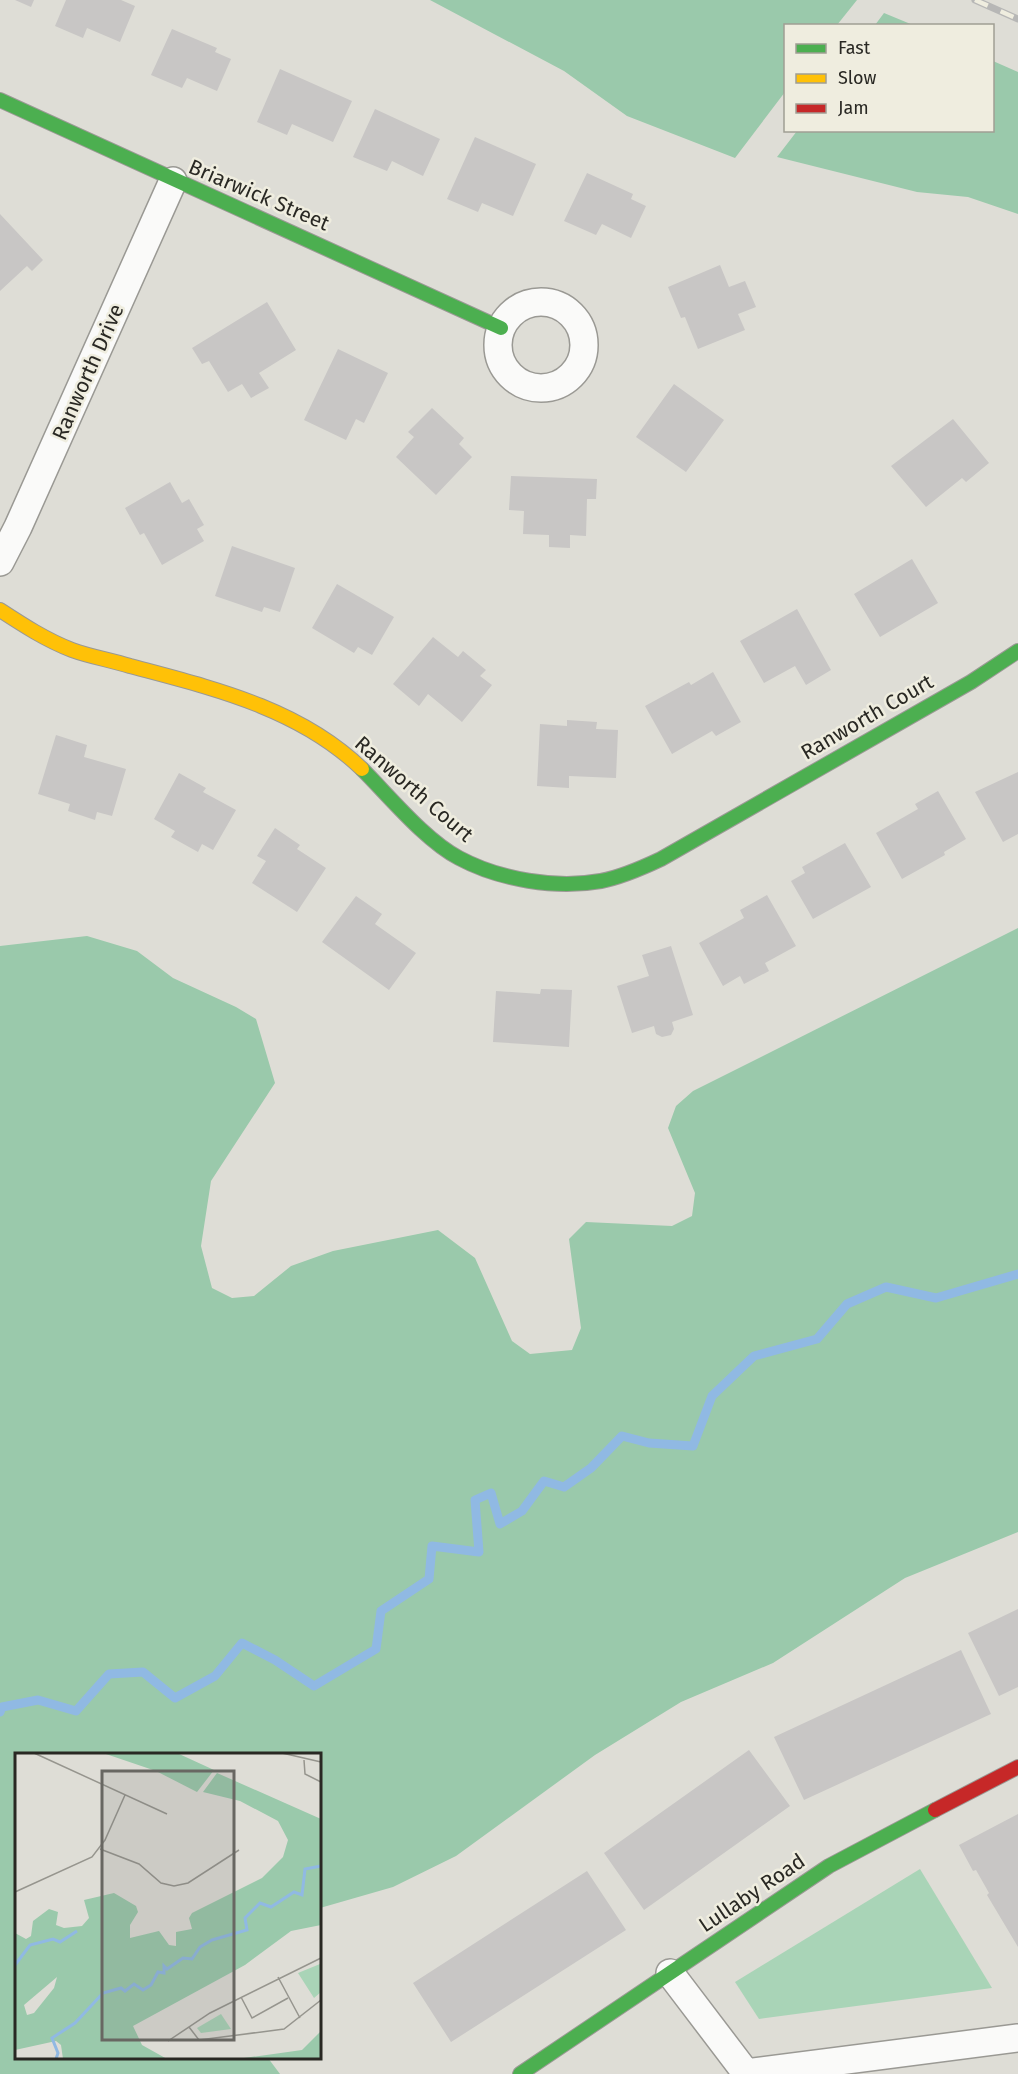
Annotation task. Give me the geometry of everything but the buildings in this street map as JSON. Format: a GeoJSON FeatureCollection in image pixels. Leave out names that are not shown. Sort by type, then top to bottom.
{"type":"FeatureCollection","features":[{"type":"Feature","properties":{"kind":"street","name":"Briarwick Street"},"geometry":{"type":"LineString","coordinates":[[0,100],[173,181],[382,272],[501,328]]}},
{"type":"Feature","properties":{"kind":"street","name":"Ranworth Drive"},"geometry":{"type":"LineString","coordinates":[[0,561],[18,527],[173,181]]}},
{"type":"Feature","properties":{"kind":"street","name":"Ranworth Court"},"geometry":{"type":"LineString","coordinates":[[0,610],[40,635],[73,650],[204,684],[238,695],[283,716],[349,757],[430,836],[458,858],[504,875],[552,884],[601,881],[630,873],[661,859],[971,682],[1018,651]]}},
{"type":"Feature","properties":{"kind":"street","name":"Lullaby Road"},"geometry":{"type":"LineString","coordinates":[[520,2074],[829,1866],[1018,1767]]}},
{"type":"Feature","properties":{"kind":"street"},"geometry":{"type":"LineString","coordinates":[[670,1973],[746,2073],[1018,2038]]}},
{"type":"Feature","properties":{"kind":"green space"},"geometry":{"type":"Polygon","coordinates":[[[430,0],[857,0],[838,24],[784,24],[784,93],[735,158],[627,116],[564,71],[430,0]]]}},
{"type":"Feature","properties":{"kind":"green space"},"geometry":{"type":"Polygon","coordinates":[[[884,13],[911,24],[876,24],[884,13]]]}},
{"type":"Feature","properties":{"kind":"green space"},"geometry":{"type":"Polygon","coordinates":[[[994,61],[1018,72],[1018,214],[968,197],[917,192],[777,157],[796,132],[994,132],[994,61]]]}},
{"type":"Feature","properties":{"kind":"green space"},"geometry":{"type":"Polygon","coordinates":[[[1018,928],[1018,1532],[905,1578],[773,1663],[681,1702],[595,1755],[456,1856],[393,1887],[321,1908],[321,1753],[15,1753],[15,2059],[269,2059],[280,2074],[0,2074],[0,946],[87,936],[137,951],[173,978],[236,1007],[256,1019],[275,1083],[211,1181],[201,1246],[212,1288],[232,1298],[254,1296],[291,1266],[333,1251],[438,1230],[475,1258],[512,1341],[530,1354],[572,1350],[581,1328],[569,1239],[586,1222],[672,1226],[692,1216],[695,1193],[668,1128],[676,1106],[693,1091],[1018,928]]]}},
{"type":"Feature","properties":{"kind":"green space"},"geometry":{"type":"Polygon","coordinates":[[[920,1869],[992,1988],[759,2019],[735,1982],[920,1869]]]}},
{"type":"Feature","properties":{"kind":"waterway"},"geometry":{"type":"LineString","coordinates":[[0,1712],[2,1707],[38,1700],[76,1711],[109,1674],[143,1672],[175,1698],[215,1676],[242,1643],[275,1660],[314,1686],[376,1649],[381,1611],[429,1579],[432,1546],[479,1552],[475,1500],[491,1493],[500,1524],[522,1511],[544,1481],[564,1487],[591,1468],[622,1436],[649,1443],[693,1446],[712,1396],[754,1356],[817,1339],[847,1304],[886,1287],[936,1298],[1018,1274]]}},
{"type":"Feature","properties":{"kind":"railway"},"geometry":{"type":"LineString","coordinates":[[975,0],[1018,19]]}},
{"type":"Feature","properties":{"kind":"traffic: fast"},"geometry":{"type":"LineString","coordinates":[[0,100],[501,328]]}},
{"type":"Feature","properties":{"kind":"traffic: fast"},"geometry":{"type":"LineString","coordinates":[[362,769],[433,840],[475,866],[528,881],[566,884],[601,881],[624,875],[661,859],[971,682],[1018,651]]}},
{"type":"Feature","properties":{"kind":"traffic: fast"},"geometry":{"type":"LineString","coordinates":[[520,2074],[829,1866],[935,1810]]}},
{"type":"Feature","properties":{"kind":"traffic: slow"},"geometry":{"type":"LineString","coordinates":[[0,610],[26,627],[72,650],[223,692],[283,715],[311,730],[362,769]]}},
{"type":"Feature","properties":{"kind":"traffic: jam"},"geometry":{"type":"LineString","coordinates":[[935,1810],[1018,1767]]}}]}
